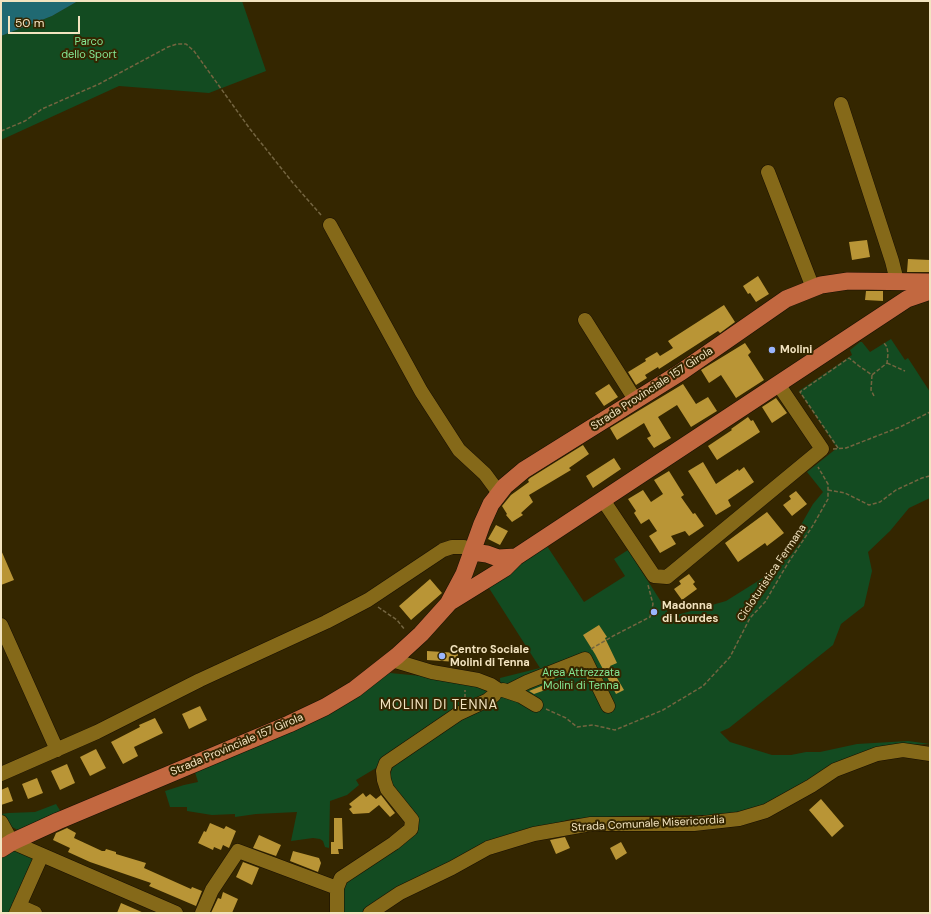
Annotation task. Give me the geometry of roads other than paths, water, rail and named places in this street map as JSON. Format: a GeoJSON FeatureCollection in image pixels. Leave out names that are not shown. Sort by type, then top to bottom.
{"type":"FeatureCollection","features":[{"type":"Feature","properties":{"kind":"main road","name":"Strada Provinciale 157 Girola"},"geometry":{"type":"LineString","coordinates":[[7,845],[310,714],[355,689],[414,641],[435,620],[448,604],[464,574],[491,504],[505,486],[524,470],[681,372],[786,299],[821,285],[848,281],[930,282]]}},
{"type":"Feature","properties":{"kind":"main road"},"geometry":{"type":"LineString","coordinates":[[902,281],[911,288],[911,293],[907,299]]}},
{"type":"Feature","properties":{"kind":"main road","name":"Strada Provinciale 157 Girola"},"geometry":{"type":"LineString","coordinates":[[448,604],[498,572],[516,557],[907,299],[930,291]]}},
{"type":"Feature","properties":{"kind":"main road"},"geometry":{"type":"LineString","coordinates":[[498,572],[479,567],[474,562],[472,552],[487,554],[498,558],[516,557]]}},
{"type":"Feature","properties":{"kind":"street"},"geometry":{"type":"LineString","coordinates":[[841,104],[892,261],[902,281]]}},
{"type":"Feature","properties":{"kind":"street"},"geometry":{"type":"LineString","coordinates":[[768,172],[813,288]]}},
{"type":"Feature","properties":{"kind":"street"},"geometry":{"type":"LineString","coordinates":[[330,225],[421,391],[459,450],[485,474],[499,493]]}},
{"type":"Feature","properties":{"kind":"street"},"geometry":{"type":"LineString","coordinates":[[585,320],[636,400]]}},
{"type":"Feature","properties":{"kind":"street"},"geometry":{"type":"LineString","coordinates":[[603,500],[654,576],[667,577],[817,453],[778,384]]}},
{"type":"Feature","properties":{"kind":"street"},"geometry":{"type":"LineString","coordinates":[[1,774],[97,732],[200,680],[326,622],[368,600],[443,550],[452,547],[464,547],[472,552]]}},
{"type":"Feature","properties":{"kind":"street"},"geometry":{"type":"LineString","coordinates":[[1,625],[57,750]]}},
{"type":"Feature","properties":{"kind":"street"},"geometry":{"type":"LineString","coordinates":[[337,913],[337,888],[341,878],[394,843],[411,829],[412,820],[387,789],[385,784],[383,771],[386,763],[458,714],[488,700],[503,690],[585,659],[608,706]]}},
{"type":"Feature","properties":{"kind":"street"},"geometry":{"type":"LineString","coordinates":[[392,660],[432,672],[461,677],[491,685],[521,696],[536,705]]}},
{"type":"Feature","properties":{"kind":"street","name":"Strada Comunale Misericordia"},"geometry":{"type":"LineString","coordinates":[[370,913],[400,893],[452,868],[488,848],[534,834],[591,824],[694,824],[739,819],[766,811],[835,770],[877,754],[903,750],[930,754]]}},
{"type":"Feature","properties":{"kind":"street"},"geometry":{"type":"LineString","coordinates":[[1,822],[7,845],[42,855],[176,913]]}},
{"type":"Feature","properties":{"kind":"street"},"geometry":{"type":"LineString","coordinates":[[202,913],[212,890],[238,851],[337,888]]}},
{"type":"Feature","properties":{"kind":"street"},"geometry":{"type":"LineString","coordinates":[[35,913],[18,909],[42,855]]}},
{"type":"Feature","properties":{"kind":"water"},"geometry":{"type":"Polygon","coordinates":[[[1,1],[78,1],[52,16],[1,36],[1,1]]]}},
{"type":"Feature","properties":{"kind":"place","name":"Molini"},"geometry":{"type":"Point","coordinates":[772,350]}},
{"type":"Feature","properties":{"kind":"place","name":"Madonna di Lourdes"},"geometry":{"type":"Point","coordinates":[654,612]}},
{"type":"Feature","properties":{"kind":"place","name":"Centro Sociale Molini di Tenna"},"geometry":{"type":"Point","coordinates":[442,656]}},
{"type":"Feature","properties":{"kind":"district","name":"MOLINI DI TENNA"},"geometry":{"type":"Point","coordinates":[439,706]}},
{"type":"Feature","properties":{"kind":"park label","name":"Parco dello Sport"},"geometry":{"type":"Point","coordinates":[89,48]}},
{"type":"Feature","properties":{"kind":"park label","name":"Area Attrezzata Molini di Tenna"},"geometry":{"type":"Point","coordinates":[581,679]}}]}
